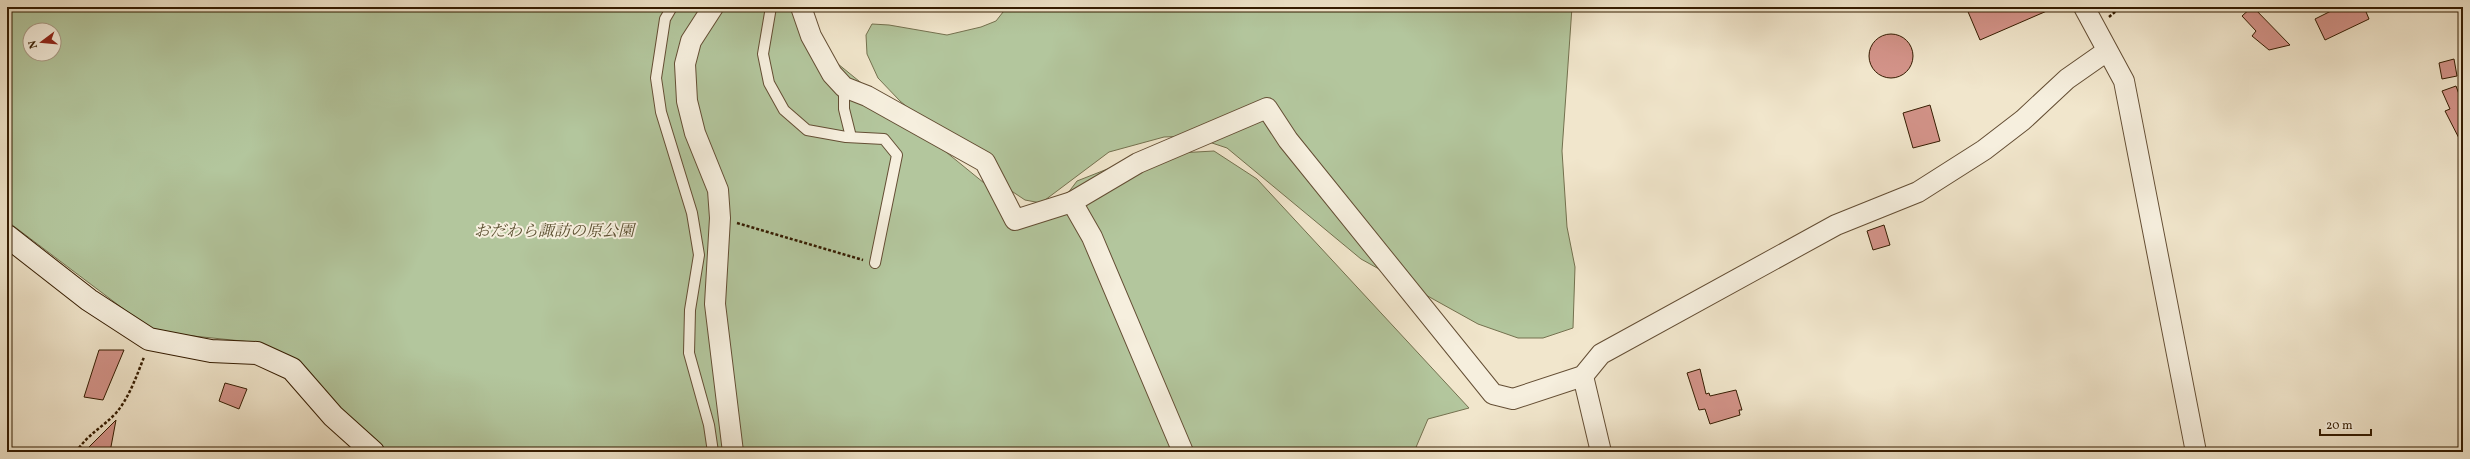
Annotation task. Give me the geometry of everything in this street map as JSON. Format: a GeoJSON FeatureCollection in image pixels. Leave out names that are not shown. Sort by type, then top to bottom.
{"type":"FeatureCollection","features":[{"type":"Feature","properties":{"kind":"street"},"geometry":{"type":"LineString","coordinates":[[713,7],[691,41],[685,64],[686,101],[695,133],[718,190],[720,218],[715,304],[733,452]]}},
{"type":"Feature","properties":{"kind":"street"},"geometry":{"type":"LineString","coordinates":[[801,7],[811,36],[832,74],[844,87],[866,96],[985,162],[1015,220],[1072,202],[1138,163],[1267,108],[1288,140],[1493,394],[1513,399],[1583,376],[1601,354],[1608,350],[1836,225],[1918,192],[1984,150],[2023,120],[2067,79],[2107,51]]}},
{"type":"Feature","properties":{"kind":"street"},"geometry":{"type":"LineString","coordinates":[[2084,7],[2124,81],[2196,452]]}},
{"type":"Feature","properties":{"kind":"street"},"geometry":{"type":"LineString","coordinates":[[1072,202],[1092,237],[1183,452]]}},
{"type":"Feature","properties":{"kind":"street"},"geometry":{"type":"LineString","coordinates":[[7,236],[89,300],[149,339],[211,351],[257,353],[292,369],[333,416],[373,452]]}},
{"type":"Feature","properties":{"kind":"street"},"geometry":{"type":"LineString","coordinates":[[1583,376],[1601,452]]}},
{"type":"Feature","properties":{"kind":"lane"},"geometry":{"type":"LineString","coordinates":[[672,7],[665,19],[656,78],[661,112],[692,213],[699,255],[690,310],[689,353],[709,425],[713,452]]}},
{"type":"Feature","properties":{"kind":"lane"},"geometry":{"type":"LineString","coordinates":[[770,7],[763,54],[769,83],[784,110],[807,130],[851,137],[884,139],[896,155],[875,263]]}},
{"type":"Feature","properties":{"kind":"lane"},"geometry":{"type":"LineString","coordinates":[[844,87],[844,109],[851,137]]}},
{"type":"Feature","properties":{"kind":"path"},"geometry":{"type":"LineString","coordinates":[[720,218],[875,263]]}},
{"type":"Feature","properties":{"kind":"path"},"geometry":{"type":"LineString","coordinates":[[76,452],[86,437],[116,413],[132,386],[149,339]]}},
{"type":"Feature","properties":{"kind":"green space","name":"おだわら諏訪の原公園"},"geometry":{"type":"Polygon","coordinates":[[[7,7],[795,7],[827,55],[1027,218],[1059,205],[1077,181],[1143,155],[1214,151],[1257,179],[1469,408],[1428,419],[1414,452],[382,452],[261,343],[154,332],[7,221],[7,7]]]}},
{"type":"Feature","properties":{"kind":"green space"},"geometry":{"type":"Polygon","coordinates":[[[1007,7],[1572,7],[1562,151],[1567,227],[1575,267],[1573,328],[1543,338],[1518,338],[1478,324],[1361,259],[1227,148],[1191,136],[1164,137],[1109,152],[1041,203],[1025,200],[998,182],[900,101],[878,78],[867,54],[866,35],[872,24],[889,25],[947,35],[981,27],[996,21],[1007,7]]]}},
{"type":"Feature","properties":{"kind":"building"},"geometry":{"type":"Polygon","coordinates":[[[1966,7],[2056,7],[1980,40],[1966,7]]]}},
{"type":"Feature","properties":{"kind":"building"},"geometry":{"type":"Polygon","coordinates":[[[2252,7],[2290,45],[2269,50],[2252,36],[2256,31],[2242,16],[2252,7]]]}},
{"type":"Feature","properties":{"kind":"building"},"geometry":{"type":"Polygon","coordinates":[[[2339,7],[2364,7],[2369,19],[2325,40],[2315,19],[2339,7]]]}},
{"type":"Feature","properties":{"kind":"building"},"geometry":{"type":"Polygon","coordinates":[[[1887,34],[1895,34],[1907,40],[1913,52],[1913,60],[1907,72],[1895,78],[1887,78],[1875,72],[1869,60],[1869,52],[1875,40],[1887,34]]]}},
{"type":"Feature","properties":{"kind":"building"},"geometry":{"type":"Polygon","coordinates":[[[2454,59],[2457,76],[2442,79],[2439,63],[2454,59]]]}},
{"type":"Feature","properties":{"kind":"building"},"geometry":{"type":"Polygon","coordinates":[[[2456,86],[2463,105],[2463,146],[2445,111],[2450,109],[2442,91],[2456,86]]]}},
{"type":"Feature","properties":{"kind":"building"},"geometry":{"type":"Polygon","coordinates":[[[1930,105],[1940,141],[1913,148],[1903,113],[1930,105]]]}},
{"type":"Feature","properties":{"kind":"building"},"geometry":{"type":"Polygon","coordinates":[[[1884,225],[1890,245],[1873,250],[1867,231],[1884,225]]]}},
{"type":"Feature","properties":{"kind":"building"},"geometry":{"type":"Polygon","coordinates":[[[99,350],[124,350],[103,400],[84,397],[99,350]]]}},
{"type":"Feature","properties":{"kind":"building"},"geometry":{"type":"Polygon","coordinates":[[[1700,369],[1706,394],[1709,393],[1710,396],[1736,390],[1742,410],[1739,410],[1740,415],[1710,424],[1705,409],[1699,410],[1687,373],[1700,369]]]}},
{"type":"Feature","properties":{"kind":"building"},"geometry":{"type":"Polygon","coordinates":[[[225,383],[247,389],[239,409],[219,401],[225,383]]]}},
{"type":"Feature","properties":{"kind":"building"},"geometry":{"type":"Polygon","coordinates":[[[116,420],[110,452],[84,452],[116,420]]]}}]}
